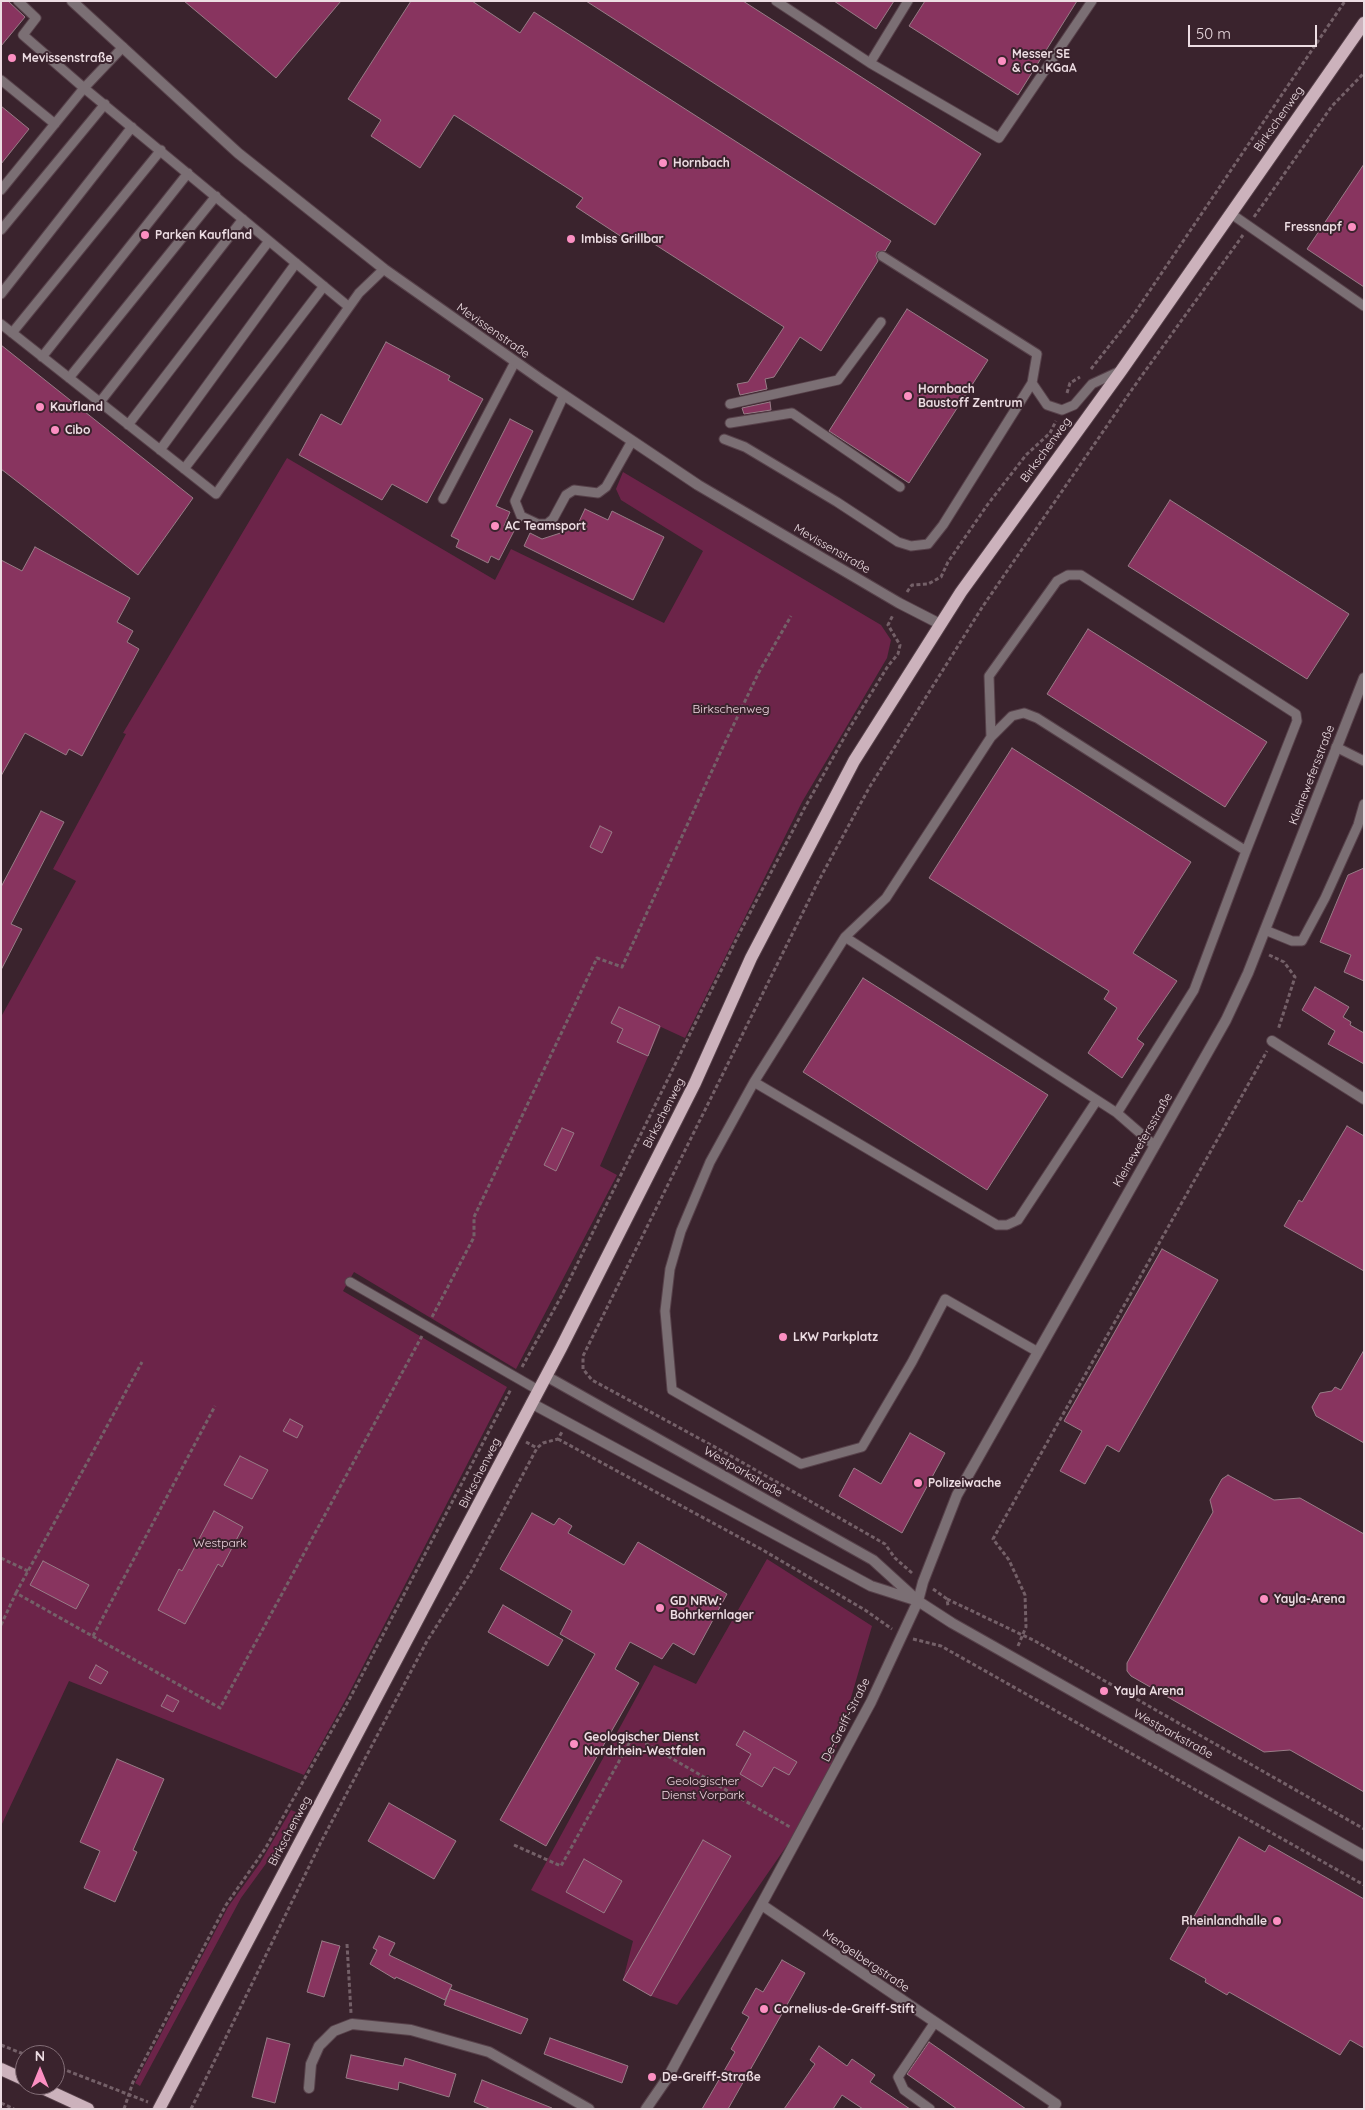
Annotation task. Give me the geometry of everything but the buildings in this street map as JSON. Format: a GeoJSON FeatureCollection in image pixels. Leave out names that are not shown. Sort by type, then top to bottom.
{"type":"FeatureCollection","features":[{"type":"Feature","properties":{"kind":"main road","name":"Birkschenweg"},"geometry":{"type":"LineString","coordinates":[[159,2109],[546,1376],[695,1083],[751,958],[854,761],[940,624],[1364,23]]}},
{"type":"Feature","properties":{"kind":"main road"},"geometry":{"type":"LineString","coordinates":[[1,2069],[15,2075]]}},
{"type":"Feature","properties":{"kind":"main road"},"geometry":{"type":"LineString","coordinates":[[58,2095],[88,2109]]}},
{"type":"Feature","properties":{"kind":"street","name":"Mevissenstraße"},"geometry":{"type":"LineString","coordinates":[[72,1],[238,153],[384,268],[564,396],[698,485],[899,603],[940,624]]}},
{"type":"Feature","properties":{"kind":"street","name":"Kleinewefersstraße"},"geometry":{"type":"LineString","coordinates":[[918,1601],[923,1582],[957,1495],[1226,1020],[1265,930],[1364,678]]}},
{"type":"Feature","properties":{"kind":"street"},"geometry":{"type":"LineString","coordinates":[[1272,1041],[1364,1098]]}},
{"type":"Feature","properties":{"kind":"street","name":"Westparkstraße"},"geometry":{"type":"LineString","coordinates":[[546,1376],[585,1396],[873,1560],[918,1601],[952,1623],[1364,1856]]}},
{"type":"Feature","properties":{"kind":"street","name":"Westparkstraße"},"geometry":{"type":"LineString","coordinates":[[532,1402],[568,1424],[871,1586],[918,1601]]}},
{"type":"Feature","properties":{"kind":"street","name":"De-Greiff-Straße"},"geometry":{"type":"LineString","coordinates":[[646,2109],[668,2077],[801,1833],[871,1702],[918,1601]]}},
{"type":"Feature","properties":{"kind":"street","name":"Mengelbergstraße"},"geometry":{"type":"LineString","coordinates":[[762,1905],[934,2022],[1054,2107]]}},
{"type":"Feature","properties":{"kind":"street"},"geometry":{"type":"LineString","coordinates":[[309,2088],[311,2064],[319,2046],[334,2031],[352,2024],[411,2030],[489,2052],[589,2109]]}},
{"type":"Feature","properties":{"kind":"lane"},"geometry":{"type":"LineString","coordinates":[[18,1],[36,18],[23,35],[84,88],[349,307]]}},
{"type":"Feature","properties":{"kind":"lane"},"geometry":{"type":"LineString","coordinates":[[776,1],[870,62],[999,138],[1092,1]]}},
{"type":"Feature","properties":{"kind":"lane"},"geometry":{"type":"LineString","coordinates":[[870,62],[908,1]]}},
{"type":"Feature","properties":{"kind":"lane"},"geometry":{"type":"LineString","coordinates":[[1,190],[84,88],[123,47]]}},
{"type":"Feature","properties":{"kind":"lane"},"geometry":{"type":"LineString","coordinates":[[1,80],[55,124]]}},
{"type":"Feature","properties":{"kind":"lane"},"geometry":{"type":"LineString","coordinates":[[3,223],[105,104]]}},
{"type":"Feature","properties":{"kind":"lane"},"geometry":{"type":"LineString","coordinates":[[1,294],[132,127]]}},
{"type":"Feature","properties":{"kind":"lane"},"geometry":{"type":"LineString","coordinates":[[12,333],[160,150]]}},
{"type":"Feature","properties":{"kind":"lane"},"geometry":{"type":"LineString","coordinates":[[42,357],[188,173]]}},
{"type":"Feature","properties":{"kind":"lane"},"geometry":{"type":"LineString","coordinates":[[69,378],[216,196]]}},
{"type":"Feature","properties":{"kind":"lane"},"geometry":{"type":"LineString","coordinates":[[1230,213],[1364,306]]}},
{"type":"Feature","properties":{"kind":"lane"},"geometry":{"type":"LineString","coordinates":[[100,402],[242,219]]}},
{"type":"Feature","properties":{"kind":"lane"},"geometry":{"type":"LineString","coordinates":[[128,424],[269,241]]}},
{"type":"Feature","properties":{"kind":"lane"},"geometry":{"type":"LineString","coordinates":[[724,439],[753,452],[837,502],[898,542],[911,546],[928,544],[943,525],[1032,384],[1037,354],[882,256]]}},
{"type":"Feature","properties":{"kind":"lane"},"geometry":{"type":"LineString","coordinates":[[160,450],[296,263]]}},
{"type":"Feature","properties":{"kind":"lane"},"geometry":{"type":"LineString","coordinates":[[1,324],[216,494],[359,293],[384,268]]}},
{"type":"Feature","properties":{"kind":"lane"},"geometry":{"type":"LineString","coordinates":[[184,469],[324,286]]}},
{"type":"Feature","properties":{"kind":"lane"},"geometry":{"type":"LineString","coordinates":[[730,404],[838,380],[881,322]]}},
{"type":"Feature","properties":{"kind":"lane"},"geometry":{"type":"LineString","coordinates":[[443,499],[515,362]]}},
{"type":"Feature","properties":{"kind":"lane"},"geometry":{"type":"LineString","coordinates":[[1032,384],[1047,405],[1062,410],[1074,405],[1092,384],[1120,371]]}},
{"type":"Feature","properties":{"kind":"lane"},"geometry":{"type":"LineString","coordinates":[[564,396],[515,501],[522,516],[538,524],[547,524],[566,495],[574,490],[598,493],[606,487],[632,441]]}},
{"type":"Feature","properties":{"kind":"lane"},"geometry":{"type":"LineString","coordinates":[[730,423],[792,413],[900,487]]}},
{"type":"Feature","properties":{"kind":"lane"},"geometry":{"type":"LineString","coordinates":[[991,737],[988,676],[1057,581],[1068,575],[1081,576],[1296,714],[1298,721],[1246,851],[1194,990],[1117,1113]]}},
{"type":"Feature","properties":{"kind":"lane"},"geometry":{"type":"LineString","coordinates":[[1038,1352],[945,1299],[912,1362],[862,1447],[801,1464],[672,1390],[665,1311],[670,1269],[681,1231],[710,1162],[754,1082],[845,937],[886,898],[991,737],[1012,716],[1024,713],[1037,718],[1246,851]]}},
{"type":"Feature","properties":{"kind":"lane"},"geometry":{"type":"LineString","coordinates":[[1336,747],[1364,761]]}},
{"type":"Feature","properties":{"kind":"lane"},"geometry":{"type":"LineString","coordinates":[[1265,930],[1292,941],[1302,941],[1325,898],[1358,825],[1364,804]]}},
{"type":"Feature","properties":{"kind":"lane"},"geometry":{"type":"LineString","coordinates":[[845,937],[1117,1113],[1154,1146]]}},
{"type":"Feature","properties":{"kind":"lane"},"geometry":{"type":"LineString","coordinates":[[754,1082],[997,1225],[1007,1225],[1018,1220],[1097,1100]]}},
{"type":"Feature","properties":{"kind":"lane"},"geometry":{"type":"LineString","coordinates":[[350,1282],[538,1390]]}},
{"type":"Feature","properties":{"kind":"lane"},"geometry":{"type":"LineString","coordinates":[[930,2109],[904,2090],[898,2077],[934,2022]]}},
{"type":"Feature","properties":{"kind":"path"},"geometry":{"type":"LineString","coordinates":[[1364,73],[1326,114],[1249,226],[1133,388],[983,606],[869,788],[818,882],[583,1356],[583,1369],[592,1380],[724,1452],[884,1544],[895,1558],[923,1582],[947,1599],[1022,1636],[1364,1829]]}},
{"type":"Feature","properties":{"kind":"path"},"geometry":{"type":"LineString","coordinates":[[16,1593],[220,1708],[474,1237],[474,1216],[597,958],[622,967],[759,672],[791,616]]}},
{"type":"Feature","properties":{"kind":"path"},"geometry":{"type":"LineString","coordinates":[[1013,1657],[1026,1627],[1025,1595],[1009,1560],[993,1539],[1272,1041],[1295,977],[1284,962],[1257,949]]}},
{"type":"Feature","properties":{"kind":"path"},"geometry":{"type":"LineString","coordinates":[[124,2109],[133,2082],[226,1905],[265,1849],[346,1707],[494,1425],[516,1379],[540,1338]]}},
{"type":"Feature","properties":{"kind":"path"},"geometry":{"type":"LineString","coordinates":[[1,1625],[16,1593],[142,1362]]}},
{"type":"Feature","properties":{"kind":"path"},"geometry":{"type":"LineString","coordinates":[[585,1396],[592,1380]]}},
{"type":"Feature","properties":{"kind":"path"},"geometry":{"type":"LineString","coordinates":[[93,1636],[215,1406]]}},
{"type":"Feature","properties":{"kind":"path"},"geometry":{"type":"LineString","coordinates":[[191,2109],[321,1842],[428,1641],[471,1572],[537,1448],[543,1443],[558,1439],[568,1424]]}},
{"type":"Feature","properties":{"kind":"path"},"geometry":{"type":"LineString","coordinates":[[558,1439],[761,1549],[864,1610],[902,1637],[941,1646],[1364,1885]]}},
{"type":"Feature","properties":{"kind":"path"},"geometry":{"type":"LineString","coordinates":[[1,1558],[28,1571]]}},
{"type":"Feature","properties":{"kind":"path"},"geometry":{"type":"LineString","coordinates":[[947,1599],[952,1623]]}},
{"type":"Feature","properties":{"kind":"path"},"geometry":{"type":"LineString","coordinates":[[514,1845],[561,1866],[633,1736],[801,1833]]}},
{"type":"Feature","properties":{"kind":"path"},"geometry":{"type":"LineString","coordinates":[[347,1944],[352,2024]]}},
{"type":"Feature","properties":{"kind":"path"},"geometry":{"type":"LineString","coordinates":[[1,2045],[15,2051]]}},
{"type":"Feature","properties":{"kind":"path"},"geometry":{"type":"LineString","coordinates":[[65,2070],[130,2095]]}},
{"type":"Feature","properties":{"kind":"path"},"geometry":{"type":"LineString","coordinates":[[1,2103],[14,2109]]}},
{"type":"Feature","properties":{"kind":"green space","name":"Westpark"},"geometry":{"type":"Polygon","coordinates":[[[287,458],[495,580],[511,549],[664,623],[703,551],[621,500],[616,489],[623,472],[881,625],[891,640],[887,658],[802,802],[685,1038],[661,1027],[600,1166],[617,1175],[516,1369],[354,1272],[343,1291],[507,1387],[347,1697],[304,1775],[69,1681],[1,1826],[1,1017],[76,881],[53,869],[126,734],[123,733],[287,458]]]}},
{"type":"Feature","properties":{"kind":"green space","name":"Geologischer Dienst Vorpark"},"geometry":{"type":"Polygon","coordinates":[[[767,1559],[872,1626],[823,1793],[677,2005],[651,1996],[623,1980],[633,1941],[531,1890],[654,1665],[696,1684],[767,1559]]]}},
{"type":"Feature","properties":{"kind":"green space"},"geometry":{"type":"Polygon","coordinates":[[[291,1810],[296,1812],[273,1854],[241,1898],[140,2086],[135,2083],[228,1907],[260,1863],[291,1810]]]}},
{"type":"Feature","properties":{"kind":"place","name":"Mevissenstraße"},"geometry":{"type":"Point","coordinates":[12,58]}},
{"type":"Feature","properties":{"kind":"place","name":"Messer SE & Co. KGaA"},"geometry":{"type":"Point","coordinates":[1002,61]}},
{"type":"Feature","properties":{"kind":"place","name":"Hornbach"},"geometry":{"type":"Point","coordinates":[663,163]}},
{"type":"Feature","properties":{"kind":"place","name":"Fressnapf"},"geometry":{"type":"Point","coordinates":[1352,227]}},
{"type":"Feature","properties":{"kind":"place","name":"Parken Kaufland"},"geometry":{"type":"Point","coordinates":[145,235]}},
{"type":"Feature","properties":{"kind":"place","name":"Imbiss Grillbar"},"geometry":{"type":"Point","coordinates":[571,239]}},
{"type":"Feature","properties":{"kind":"place","name":"Hornbach Baustoff Zentrum"},"geometry":{"type":"Point","coordinates":[908,396]}},
{"type":"Feature","properties":{"kind":"place","name":"Kaufland"},"geometry":{"type":"Point","coordinates":[40,407]}},
{"type":"Feature","properties":{"kind":"place","name":"Cibo"},"geometry":{"type":"Point","coordinates":[55,430]}},
{"type":"Feature","properties":{"kind":"place","name":"AC Teamsport"},"geometry":{"type":"Point","coordinates":[495,526]}},
{"type":"Feature","properties":{"kind":"place","name":"LKW Parkplatz"},"geometry":{"type":"Point","coordinates":[783,1337]}},
{"type":"Feature","properties":{"kind":"place","name":"Polizeiwache"},"geometry":{"type":"Point","coordinates":[918,1483]}},
{"type":"Feature","properties":{"kind":"place","name":"Yayla-Arena"},"geometry":{"type":"Point","coordinates":[1264,1599]}},
{"type":"Feature","properties":{"kind":"place","name":"GD NRW: Bohrkernlager"},"geometry":{"type":"Point","coordinates":[660,1608]}},
{"type":"Feature","properties":{"kind":"place","name":"Yayla Arena"},"geometry":{"type":"Point","coordinates":[1104,1691]}},
{"type":"Feature","properties":{"kind":"place","name":"Geologischer Dienst Nordrhein-Westfalen"},"geometry":{"type":"Point","coordinates":[574,1744]}},
{"type":"Feature","properties":{"kind":"place","name":"Rheinlandhalle"},"geometry":{"type":"Point","coordinates":[1277,1921]}},
{"type":"Feature","properties":{"kind":"place","name":"Cornelius-de-Greiff-Stift"},"geometry":{"type":"Point","coordinates":[764,2009]}},
{"type":"Feature","properties":{"kind":"place","name":"De-Greiff-Straße"},"geometry":{"type":"Point","coordinates":[652,2077]}}]}
